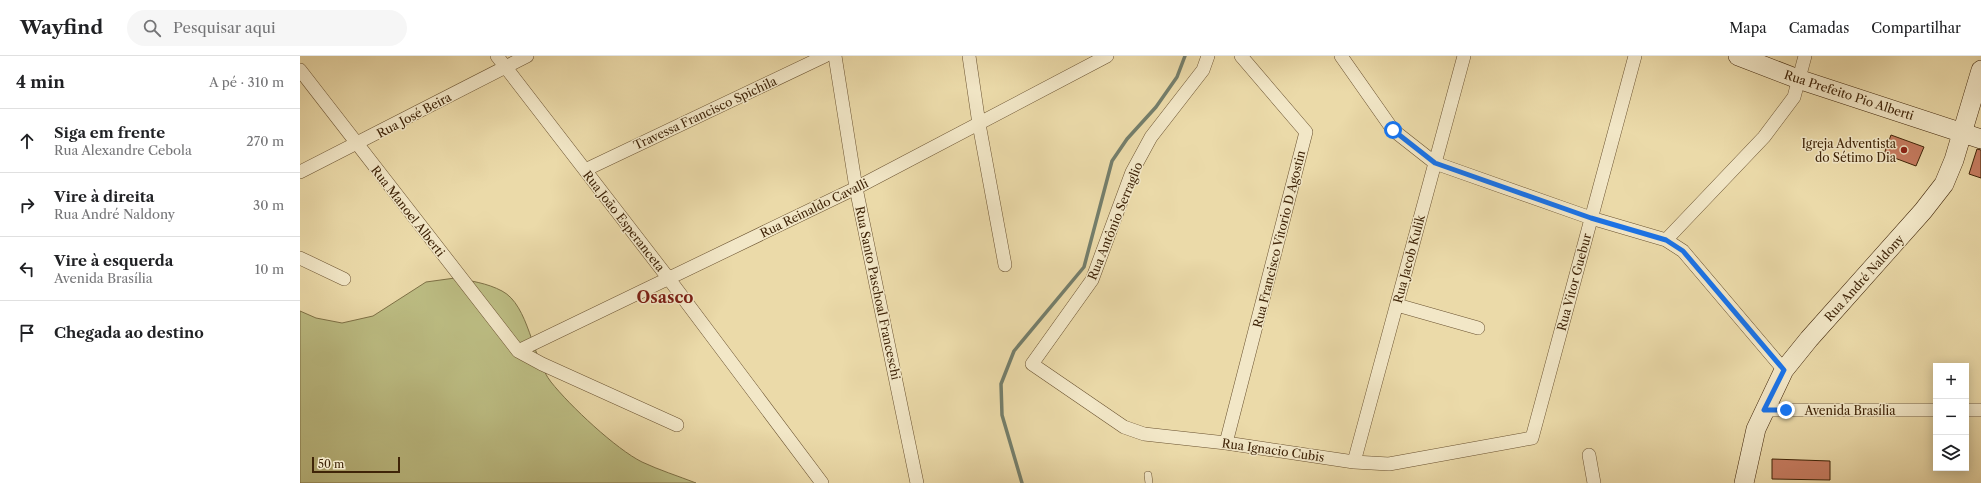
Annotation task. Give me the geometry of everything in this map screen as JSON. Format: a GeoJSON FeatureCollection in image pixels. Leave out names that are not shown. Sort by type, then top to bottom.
{"type":"FeatureCollection","features":[{"type":"Feature","properties":{"kind":"main road","name":"Rua Prefeito Pio Alberti"},"geometry":{"type":"LineString","coordinates":[[1738,56],[1798,79],[1981,139]]}},
{"type":"Feature","properties":{"kind":"main road","name":"Rua André Naldony"},"geometry":{"type":"LineString","coordinates":[[1744,483],[1756,429],[1784,370],[1809,339],[1923,211],[1944,184],[1954,160],[1961,132],[1981,70]]}},
{"type":"Feature","properties":{"kind":"street","name":"Rua João Esperanceta"},"geometry":{"type":"LineString","coordinates":[[497,56],[669,279],[822,483]]}},
{"type":"Feature","properties":{"kind":"street","name":"Rua José Beira"},"geometry":{"type":"LineString","coordinates":[[300,172],[356,145],[527,56]]}},
{"type":"Feature","properties":{"kind":"street","name":"Travessa Francisco Spichila"},"geometry":{"type":"LineString","coordinates":[[585,170],[825,56]]}},
{"type":"Feature","properties":{"kind":"street","name":"Rua Santo Paschoal Franceschi"},"geometry":{"type":"LineString","coordinates":[[835,56],[856,188],[918,483]]}},
{"type":"Feature","properties":{"kind":"street"},"geometry":{"type":"LineString","coordinates":[[969,56],[979,124],[1005,265]]}},
{"type":"Feature","properties":{"kind":"street","name":"Rua Reinaldo Cavalli"},"geometry":{"type":"LineString","coordinates":[[518,351],[856,188],[1107,56]]}},
{"type":"Feature","properties":{"kind":"street","name":"Rua Antônio Serraglio"},"geometry":{"type":"LineString","coordinates":[[1032,364],[1092,280],[1132,172],[1151,137],[1203,70],[1208,56]]}},
{"type":"Feature","properties":{"kind":"street","name":"Rua Francisco Vitorio D Agostin"},"geometry":{"type":"LineString","coordinates":[[1226,443],[1306,132],[1241,56]]}},
{"type":"Feature","properties":{"kind":"street"},"geometry":{"type":"LineString","coordinates":[[1342,56],[1393,130],[1435,163],[1591,218],[1666,240],[1683,251],[1784,370]]}},
{"type":"Feature","properties":{"kind":"street","name":"Rua Jacob Kulik"},"geometry":{"type":"LineString","coordinates":[[1354,462],[1464,56]]}},
{"type":"Feature","properties":{"kind":"street","name":"Rua Vitor Guebur"},"geometry":{"type":"LineString","coordinates":[[1532,438],[1635,56]]}},
{"type":"Feature","properties":{"kind":"street"},"geometry":{"type":"LineString","coordinates":[[1666,240],[1764,137],[1794,97],[1805,56]]}},
{"type":"Feature","properties":{"kind":"street","name":"Rua Manoel Alberti"},"geometry":{"type":"LineString","coordinates":[[300,70],[356,145],[518,351]]}},
{"type":"Feature","properties":{"kind":"street"},"geometry":{"type":"LineString","coordinates":[[300,258],[344,279]]}},
{"type":"Feature","properties":{"kind":"street"},"geometry":{"type":"LineString","coordinates":[[1397,305],[1478,328]]}},
{"type":"Feature","properties":{"kind":"street"},"geometry":{"type":"LineString","coordinates":[[518,351],[542,364],[677,425]]}},
{"type":"Feature","properties":{"kind":"street","name":"Rua Ignacio Cubis"},"geometry":{"type":"LineString","coordinates":[[1032,364],[1124,427],[1144,434],[1226,443],[1354,462],[1389,464],[1532,438]]}},
{"type":"Feature","properties":{"kind":"street","name":"Avenida Brasília"},"geometry":{"type":"LineString","coordinates":[[1764,410],[1933,410]]}},
{"type":"Feature","properties":{"kind":"street"},"geometry":{"type":"LineString","coordinates":[[1969,410],[1981,410]]}},
{"type":"Feature","properties":{"kind":"street"},"geometry":{"type":"LineString","coordinates":[[1590,455],[1594,483]]}},
{"type":"Feature","properties":{"kind":"lane"},"geometry":{"type":"LineString","coordinates":[[1148,475],[1149,483]]}},
{"type":"Feature","properties":{"kind":"green space"},"geometry":{"type":"Polygon","coordinates":[[[455,278],[491,286],[502,291],[511,298],[524,320],[539,360],[551,382],[559,392],[594,426],[631,456],[642,462],[696,483],[300,483],[300,311],[316,318],[342,323],[373,316],[426,282],[455,278]]]}},
{"type":"Feature","properties":{"kind":"building","name":"Igreja Adventista do Sétimo Dia"},"geometry":{"type":"Polygon","coordinates":[[[1891,135],[1924,147],[1916,166],[1884,154],[1891,135]]]}},
{"type":"Feature","properties":{"kind":"building"},"geometry":{"type":"Polygon","coordinates":[[[1977,149],[1981,150],[1981,178],[1969,174],[1977,149]]]}},
{"type":"Feature","properties":{"kind":"building"},"geometry":{"type":"Polygon","coordinates":[[[1772,459],[1830,461],[1830,480],[1772,479],[1772,459]]]}},
{"type":"Feature","properties":{"kind":"waterway"},"geometry":{"type":"LineString","coordinates":[[1022,483],[1002,415],[1001,384],[1014,351],[1084,267],[1112,161],[1127,139],[1156,107],[1177,77],[1185,56]]}},
{"type":"Feature","properties":{"kind":"place","name":"Igreja Adventista do Sétimo Dia"},"geometry":{"type":"Point","coordinates":[1904,150]}},
{"type":"Feature","properties":{"kind":"district","name":"Osasco"},"geometry":{"type":"Point","coordinates":[665,297]}},
{"type":"Feature","properties":{"kind":"route"},"geometry":{"type":"LineString","coordinates":[[1393,130],[1435,163],[1591,218],[1666,240],[1683,251],[1784,370],[1764,410],[1786,410]]}}]}
